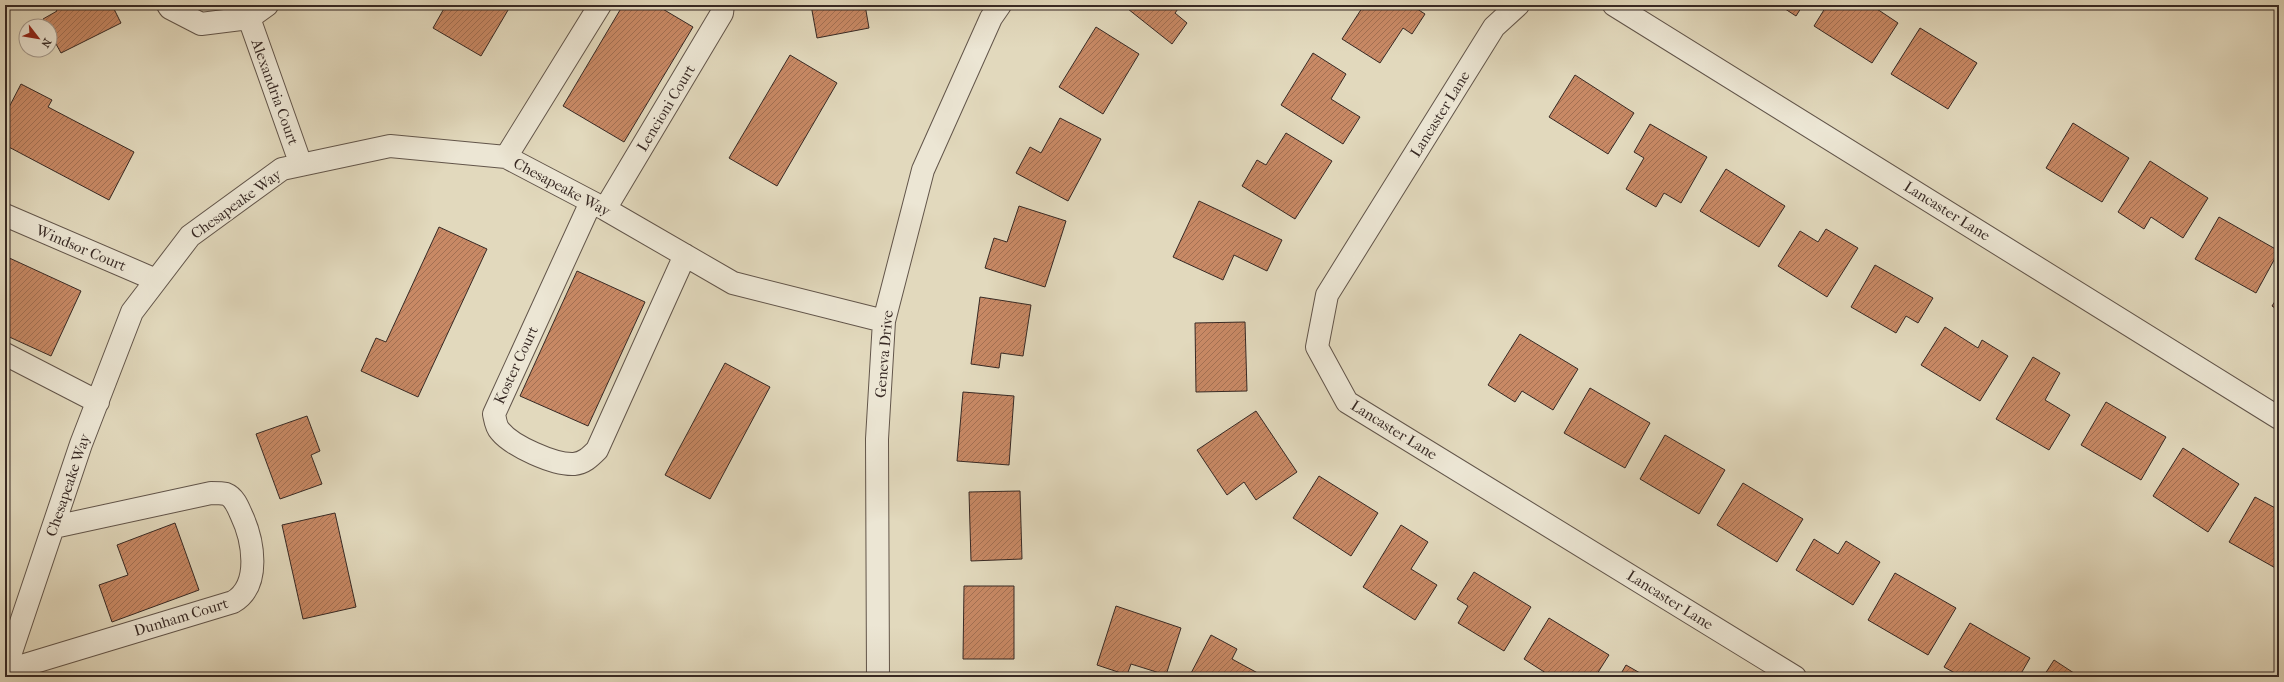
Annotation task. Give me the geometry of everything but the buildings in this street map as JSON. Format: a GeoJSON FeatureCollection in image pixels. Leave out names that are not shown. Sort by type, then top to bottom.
{"type":"FeatureCollection","features":[{"type":"Feature","properties":{"kind":"street"},"geometry":{"type":"LineString","coordinates":[[168,5],[170,8],[201,24],[249,18],[267,5]]}},
{"type":"Feature","properties":{"kind":"street"},"geometry":{"type":"LineString","coordinates":[[506,157],[600,5]]}},
{"type":"Feature","properties":{"kind":"street","name":"Lencioni Court"},"geometry":{"type":"LineString","coordinates":[[598,206],[722,14],[723,5]]}},
{"type":"Feature","properties":{"kind":"street","name":"Geneva Drive"},"geometry":{"type":"LineString","coordinates":[[878,677],[877,439],[884,321],[923,170],[991,18],[1000,5]]}},
{"type":"Feature","properties":{"kind":"street","name":"Lancaster Lane"},"geometry":{"type":"LineString","coordinates":[[1518,5],[1494,27],[1327,295],[1317,346],[1347,402],[1795,677]]}},
{"type":"Feature","properties":{"kind":"street","name":"Lancaster Lane"},"geometry":{"type":"LineString","coordinates":[[1614,5],[2279,418]]}},
{"type":"Feature","properties":{"kind":"street","name":"Alexandria Court"},"geometry":{"type":"LineString","coordinates":[[249,18],[301,165]]}},
{"type":"Feature","properties":{"kind":"street","name":"Chesapeake Way"},"geometry":{"type":"LineString","coordinates":[[5,670],[98,402],[132,312],[190,236],[282,169],[390,146],[506,157],[598,206],[733,282],[884,321]]}},
{"type":"Feature","properties":{"kind":"street","name":"Koster Court"},"geometry":{"type":"LineString","coordinates":[[598,206],[494,414],[499,430],[513,443],[556,462],[574,464],[586,460],[597,450],[685,255]]}},
{"type":"Feature","properties":{"kind":"street","name":"Windsor Court"},"geometry":{"type":"LineString","coordinates":[[5,215],[156,280]]}},
{"type":"Feature","properties":{"kind":"street"},"geometry":{"type":"LineString","coordinates":[[5,354],[98,402]]}},
{"type":"Feature","properties":{"kind":"street","name":"Dunham Court"},"geometry":{"type":"LineString","coordinates":[[5,670],[233,602],[242,597],[247,587],[252,568],[252,550],[247,526],[236,503],[227,494],[211,493],[54,527]]}}]}
